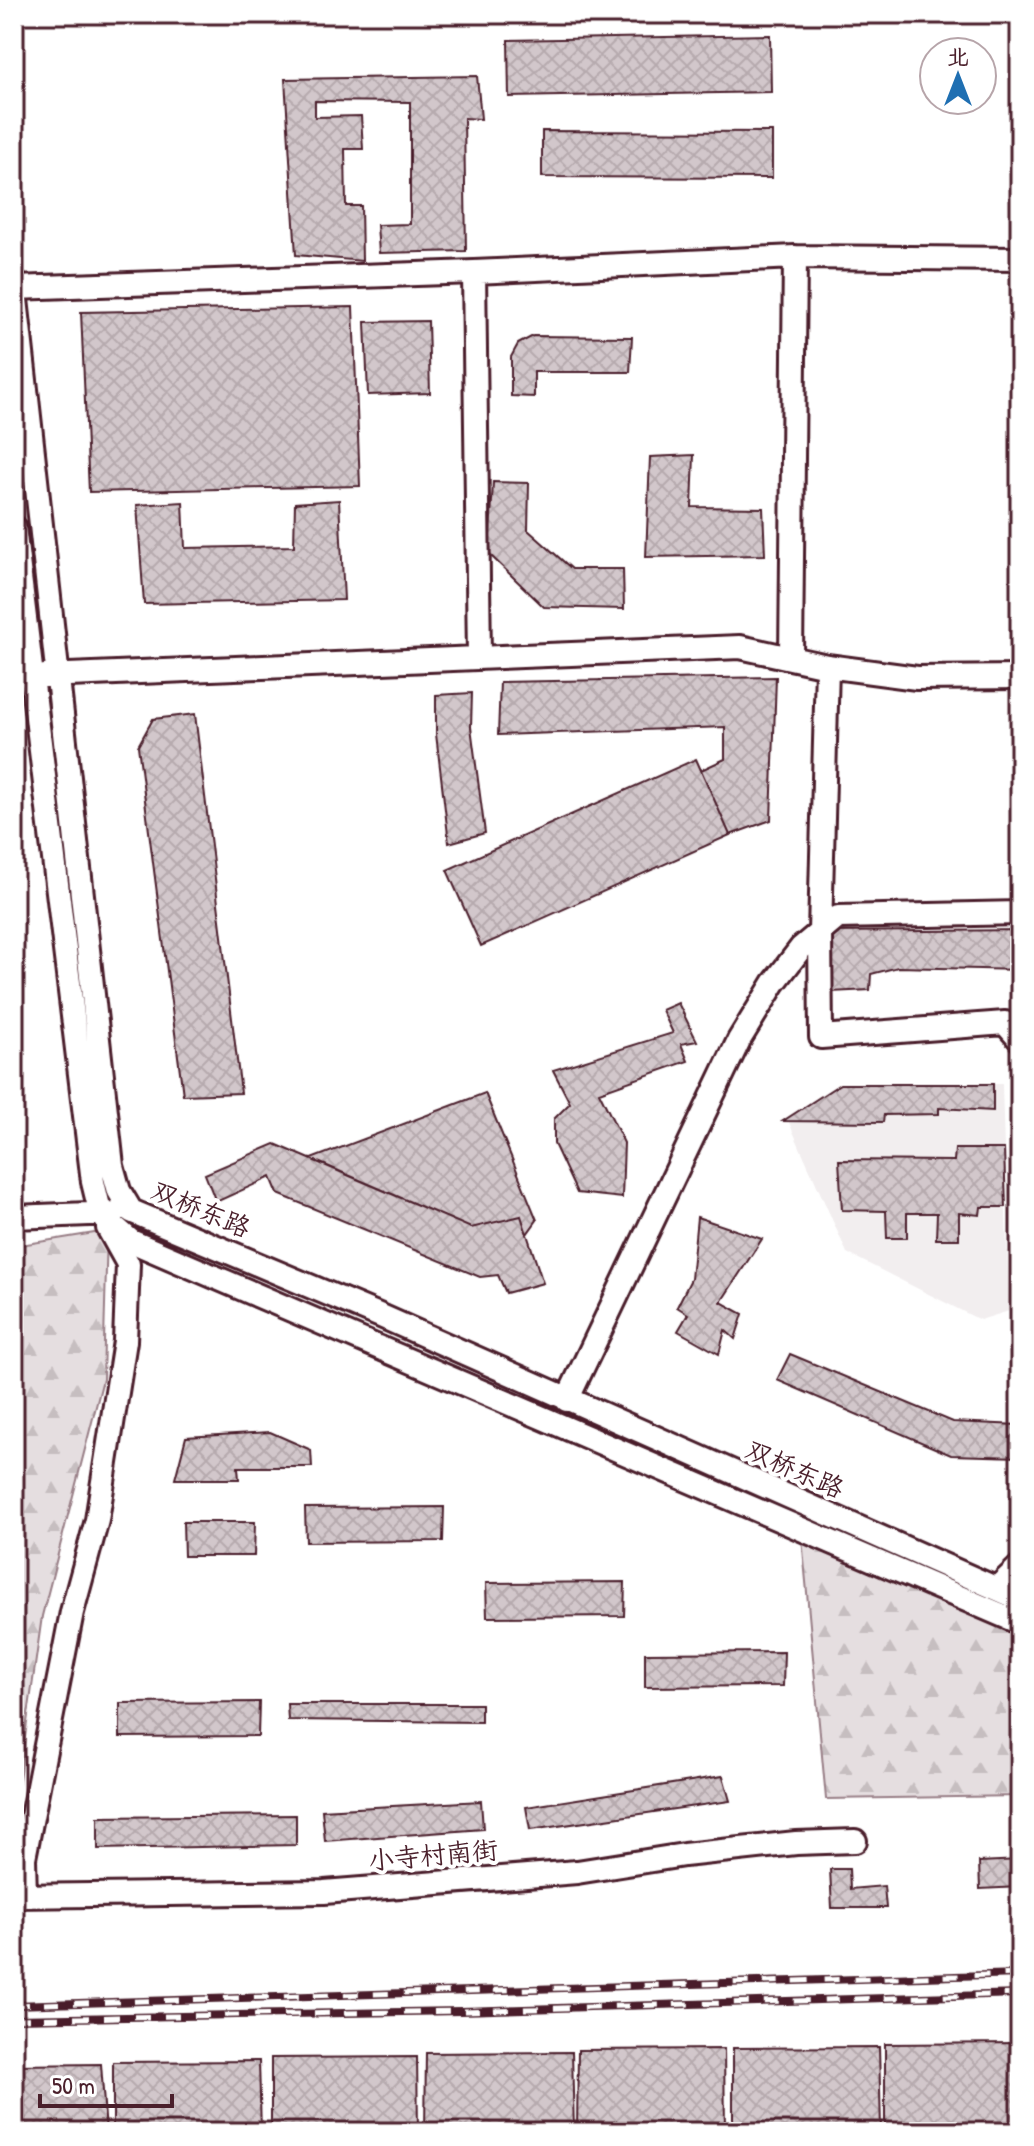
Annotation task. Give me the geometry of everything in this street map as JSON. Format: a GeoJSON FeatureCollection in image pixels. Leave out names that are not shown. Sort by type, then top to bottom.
{"type":"FeatureCollection","features":[{"type":"Feature","properties":{"kind":"street"},"geometry":{"type":"LineString","coordinates":[[14,288],[795,257],[1020,259]]}},
{"type":"Feature","properties":{"kind":"street"},"geometry":{"type":"LineString","coordinates":[[791,658],[795,257]]}},
{"type":"Feature","properties":{"kind":"street"},"geometry":{"type":"LineString","coordinates":[[474,272],[479,657]]}},
{"type":"Feature","properties":{"kind":"street","name":"双桥东路"},"geometry":{"type":"LineString","coordinates":[[14,281],[112,1166],[119,1191],[131,1211],[381,1316],[1020,1599]]}},
{"type":"Feature","properties":{"kind":"street"},"geometry":{"type":"LineString","coordinates":[[14,527],[83,1111],[101,1215],[128,1264],[125,1341],[97,1520],[72,1612],[24,1858],[20,1896]]}},
{"type":"Feature","properties":{"kind":"street"},"geometry":{"type":"LineString","coordinates":[[32,676],[740,647],[827,666],[917,678],[1020,677]]}},
{"type":"Feature","properties":{"kind":"street"},"geometry":{"type":"LineString","coordinates":[[827,666],[820,932],[821,1037],[1005,1023],[1020,1040]]}},
{"type":"Feature","properties":{"kind":"street"},"geometry":{"type":"LineString","coordinates":[[567,1400],[739,1040],[774,983],[801,948],[838,917],[1020,913]]}},
{"type":"Feature","properties":{"kind":"street"},"geometry":{"type":"LineString","coordinates":[[14,1217],[101,1215],[131,1211]]}},
{"type":"Feature","properties":{"kind":"street","name":"双桥东路"},"geometry":{"type":"LineString","coordinates":[[101,1215],[131,1241],[1020,1623]]}},
{"type":"Feature","properties":{"kind":"street"},"geometry":{"type":"LineString","coordinates":[[997,1588],[1020,1566]]}},
{"type":"Feature","properties":{"kind":"street","name":"小寺村南街"},"geometry":{"type":"LineString","coordinates":[[20,1896],[324,1892],[577,1872],[684,1855],[796,1843],[855,1841]]}},
{"type":"Feature","properties":{"kind":"shaded area"},"geometry":{"type":"Polygon","coordinates":[[[840,1084],[1002,1084],[1009,1311],[980,1320],[847,1253],[787,1118],[840,1084]]]}},
{"type":"Feature","properties":{"kind":"green space"},"geometry":{"type":"Polygon","coordinates":[[[107,1231],[103,1379],[42,1616],[14,1815],[14,1246],[107,1231]]]}},
{"type":"Feature","properties":{"kind":"green space"},"geometry":{"type":"Polygon","coordinates":[[[801,1527],[1020,1626],[1020,1796],[826,1799],[801,1527]]]}},
{"type":"Feature","properties":{"kind":"building"},"geometry":{"type":"Polygon","coordinates":[[[770,35],[771,92],[509,97],[508,40],[770,35]]]}},
{"type":"Feature","properties":{"kind":"building"},"geometry":{"type":"Polygon","coordinates":[[[477,76],[481,119],[464,118],[466,251],[379,253],[377,225],[410,224],[410,102],[315,101],[315,117],[361,116],[363,149],[345,149],[346,206],[361,206],[362,261],[296,255],[285,79],[477,76]]]}},
{"type":"Feature","properties":{"kind":"building"},"geometry":{"type":"Polygon","coordinates":[[[542,131],[772,132],[772,178],[542,177],[542,131]]]}},
{"type":"Feature","properties":{"kind":"building"},"geometry":{"type":"Polygon","coordinates":[[[353,307],[360,486],[89,492],[81,312],[353,307]]]}},
{"type":"Feature","properties":{"kind":"building"},"geometry":{"type":"Polygon","coordinates":[[[428,321],[430,393],[368,395],[365,322],[428,321]]]}},
{"type":"Feature","properties":{"kind":"building"},"geometry":{"type":"Polygon","coordinates":[[[533,336],[632,337],[630,372],[534,372],[534,397],[511,396],[511,357],[518,344],[533,336]]]}},
{"type":"Feature","properties":{"kind":"building"},"geometry":{"type":"Polygon","coordinates":[[[694,455],[692,507],[763,508],[765,555],[646,557],[650,457],[694,455]]]}},
{"type":"Feature","properties":{"kind":"building"},"geometry":{"type":"Polygon","coordinates":[[[493,482],[529,483],[528,530],[572,569],[623,569],[624,609],[544,607],[489,554],[493,482]]]}},
{"type":"Feature","properties":{"kind":"building"},"geometry":{"type":"Polygon","coordinates":[[[339,500],[344,600],[144,604],[137,505],[183,502],[185,548],[294,546],[295,503],[339,500]]]}},
{"type":"Feature","properties":{"kind":"building"},"geometry":{"type":"Polygon","coordinates":[[[776,677],[771,820],[730,835],[701,770],[725,759],[725,727],[498,735],[500,682],[776,677]]]}},
{"type":"Feature","properties":{"kind":"building"},"geometry":{"type":"Polygon","coordinates":[[[472,693],[471,727],[485,833],[449,843],[436,734],[436,695],[472,693]]]}},
{"type":"Feature","properties":{"kind":"building"},"geometry":{"type":"Polygon","coordinates":[[[195,714],[241,1093],[183,1095],[138,746],[153,719],[195,714]]]}},
{"type":"Feature","properties":{"kind":"building"},"geometry":{"type":"Polygon","coordinates":[[[696,759],[730,835],[481,946],[447,870],[696,759]]]}},
{"type":"Feature","properties":{"kind":"building"},"geometry":{"type":"Polygon","coordinates":[[[1020,930],[1020,970],[898,967],[871,974],[870,990],[831,992],[831,932],[1020,930]]]}},
{"type":"Feature","properties":{"kind":"building"},"geometry":{"type":"Polygon","coordinates":[[[678,1003],[697,1041],[681,1044],[688,1061],[599,1092],[624,1143],[622,1198],[577,1193],[554,1144],[554,1119],[570,1103],[553,1070],[673,1033],[662,1010],[678,1003]]]}},
{"type":"Feature","properties":{"kind":"building"},"geometry":{"type":"Polygon","coordinates":[[[840,1084],[993,1084],[993,1111],[939,1108],[939,1114],[884,1115],[883,1122],[783,1121],[840,1084]]]}},
{"type":"Feature","properties":{"kind":"building"},"geometry":{"type":"Polygon","coordinates":[[[485,1093],[537,1220],[527,1234],[521,1216],[471,1228],[311,1159],[485,1093]]]}},
{"type":"Feature","properties":{"kind":"building"},"geometry":{"type":"Polygon","coordinates":[[[275,1144],[471,1228],[521,1216],[543,1283],[506,1293],[498,1275],[480,1277],[278,1194],[271,1177],[216,1202],[205,1174],[275,1144]]]}},
{"type":"Feature","properties":{"kind":"building"},"geometry":{"type":"Polygon","coordinates":[[[955,1149],[1004,1149],[1006,1207],[981,1207],[980,1215],[959,1213],[959,1239],[936,1239],[937,1213],[907,1213],[907,1238],[887,1238],[886,1211],[842,1210],[839,1160],[954,1161],[955,1149]]]}},
{"type":"Feature","properties":{"kind":"building"},"geometry":{"type":"Polygon","coordinates":[[[697,1217],[762,1239],[721,1302],[743,1314],[735,1339],[725,1330],[719,1354],[678,1331],[688,1314],[677,1307],[691,1279],[697,1217]]]}},
{"type":"Feature","properties":{"kind":"building"},"geometry":{"type":"Polygon","coordinates":[[[790,1354],[953,1422],[1019,1425],[1020,1457],[951,1455],[777,1380],[790,1354]]]}},
{"type":"Feature","properties":{"kind":"building"},"geometry":{"type":"Polygon","coordinates":[[[270,1432],[311,1450],[312,1467],[238,1467],[239,1479],[175,1479],[186,1437],[270,1432]]]}},
{"type":"Feature","properties":{"kind":"building"},"geometry":{"type":"Polygon","coordinates":[[[444,1507],[443,1541],[306,1542],[305,1508],[444,1507]]]}},
{"type":"Feature","properties":{"kind":"building"},"geometry":{"type":"Polygon","coordinates":[[[183,1522],[255,1522],[254,1556],[184,1556],[183,1522]]]}},
{"type":"Feature","properties":{"kind":"building"},"geometry":{"type":"Polygon","coordinates":[[[625,1582],[624,1616],[487,1617],[486,1583],[625,1582]]]}},
{"type":"Feature","properties":{"kind":"building"},"geometry":{"type":"Polygon","coordinates":[[[784,1652],[783,1686],[645,1687],[645,1653],[784,1652]]]}},
{"type":"Feature","properties":{"kind":"building"},"geometry":{"type":"Polygon","coordinates":[[[259,1702],[258,1736],[120,1737],[120,1703],[259,1702]]]}},
{"type":"Feature","properties":{"kind":"building"},"geometry":{"type":"Polygon","coordinates":[[[287,1704],[481,1704],[481,1722],[288,1720],[287,1704]]]}},
{"type":"Feature","properties":{"kind":"building"},"geometry":{"type":"Polygon","coordinates":[[[723,1776],[730,1801],[530,1830],[526,1807],[723,1776]]]}},
{"type":"Feature","properties":{"kind":"building"},"geometry":{"type":"Polygon","coordinates":[[[481,1801],[483,1829],[325,1841],[322,1810],[481,1801]]]}},
{"type":"Feature","properties":{"kind":"building"},"geometry":{"type":"Polygon","coordinates":[[[296,1815],[296,1845],[98,1849],[98,1817],[296,1815]]]}},
{"type":"Feature","properties":{"kind":"building"},"geometry":{"type":"Polygon","coordinates":[[[1020,1860],[1020,1887],[980,1889],[979,1862],[1020,1860]]]}},
{"type":"Feature","properties":{"kind":"building"},"geometry":{"type":"Polygon","coordinates":[[[830,1869],[849,1869],[850,1889],[884,1886],[886,1908],[832,1908],[830,1869]]]}},
{"type":"Feature","properties":{"kind":"building"},"geometry":{"type":"Polygon","coordinates":[[[1020,2043],[1020,2127],[885,2130],[885,2044],[1020,2043]]]}},
{"type":"Feature","properties":{"kind":"building"},"geometry":{"type":"Polygon","coordinates":[[[879,2047],[881,2131],[733,2132],[733,2048],[879,2047]]]}},
{"type":"Feature","properties":{"kind":"building"},"geometry":{"type":"Polygon","coordinates":[[[724,2049],[725,2132],[577,2132],[578,2050],[724,2049]]]}},
{"type":"Feature","properties":{"kind":"building"},"geometry":{"type":"Polygon","coordinates":[[[572,2052],[574,2132],[425,2132],[426,2053],[572,2052]]]}},
{"type":"Feature","properties":{"kind":"building"},"geometry":{"type":"Polygon","coordinates":[[[417,2057],[418,2132],[271,2132],[271,2058],[417,2057]]]}},
{"type":"Feature","properties":{"kind":"building"},"geometry":{"type":"Polygon","coordinates":[[[259,2061],[261,2132],[113,2132],[113,2062],[259,2061]]]}},
{"type":"Feature","properties":{"kind":"building"},"geometry":{"type":"Polygon","coordinates":[[[101,2064],[106,2132],[14,2132],[14,2065],[101,2064]]]}},
{"type":"Feature","properties":{"kind":"railway"},"geometry":{"type":"LineString","coordinates":[[14,2005],[1020,1974]]}},
{"type":"Feature","properties":{"kind":"railway"},"geometry":{"type":"LineString","coordinates":[[14,2019],[461,2011],[1020,1994]]}}]}
